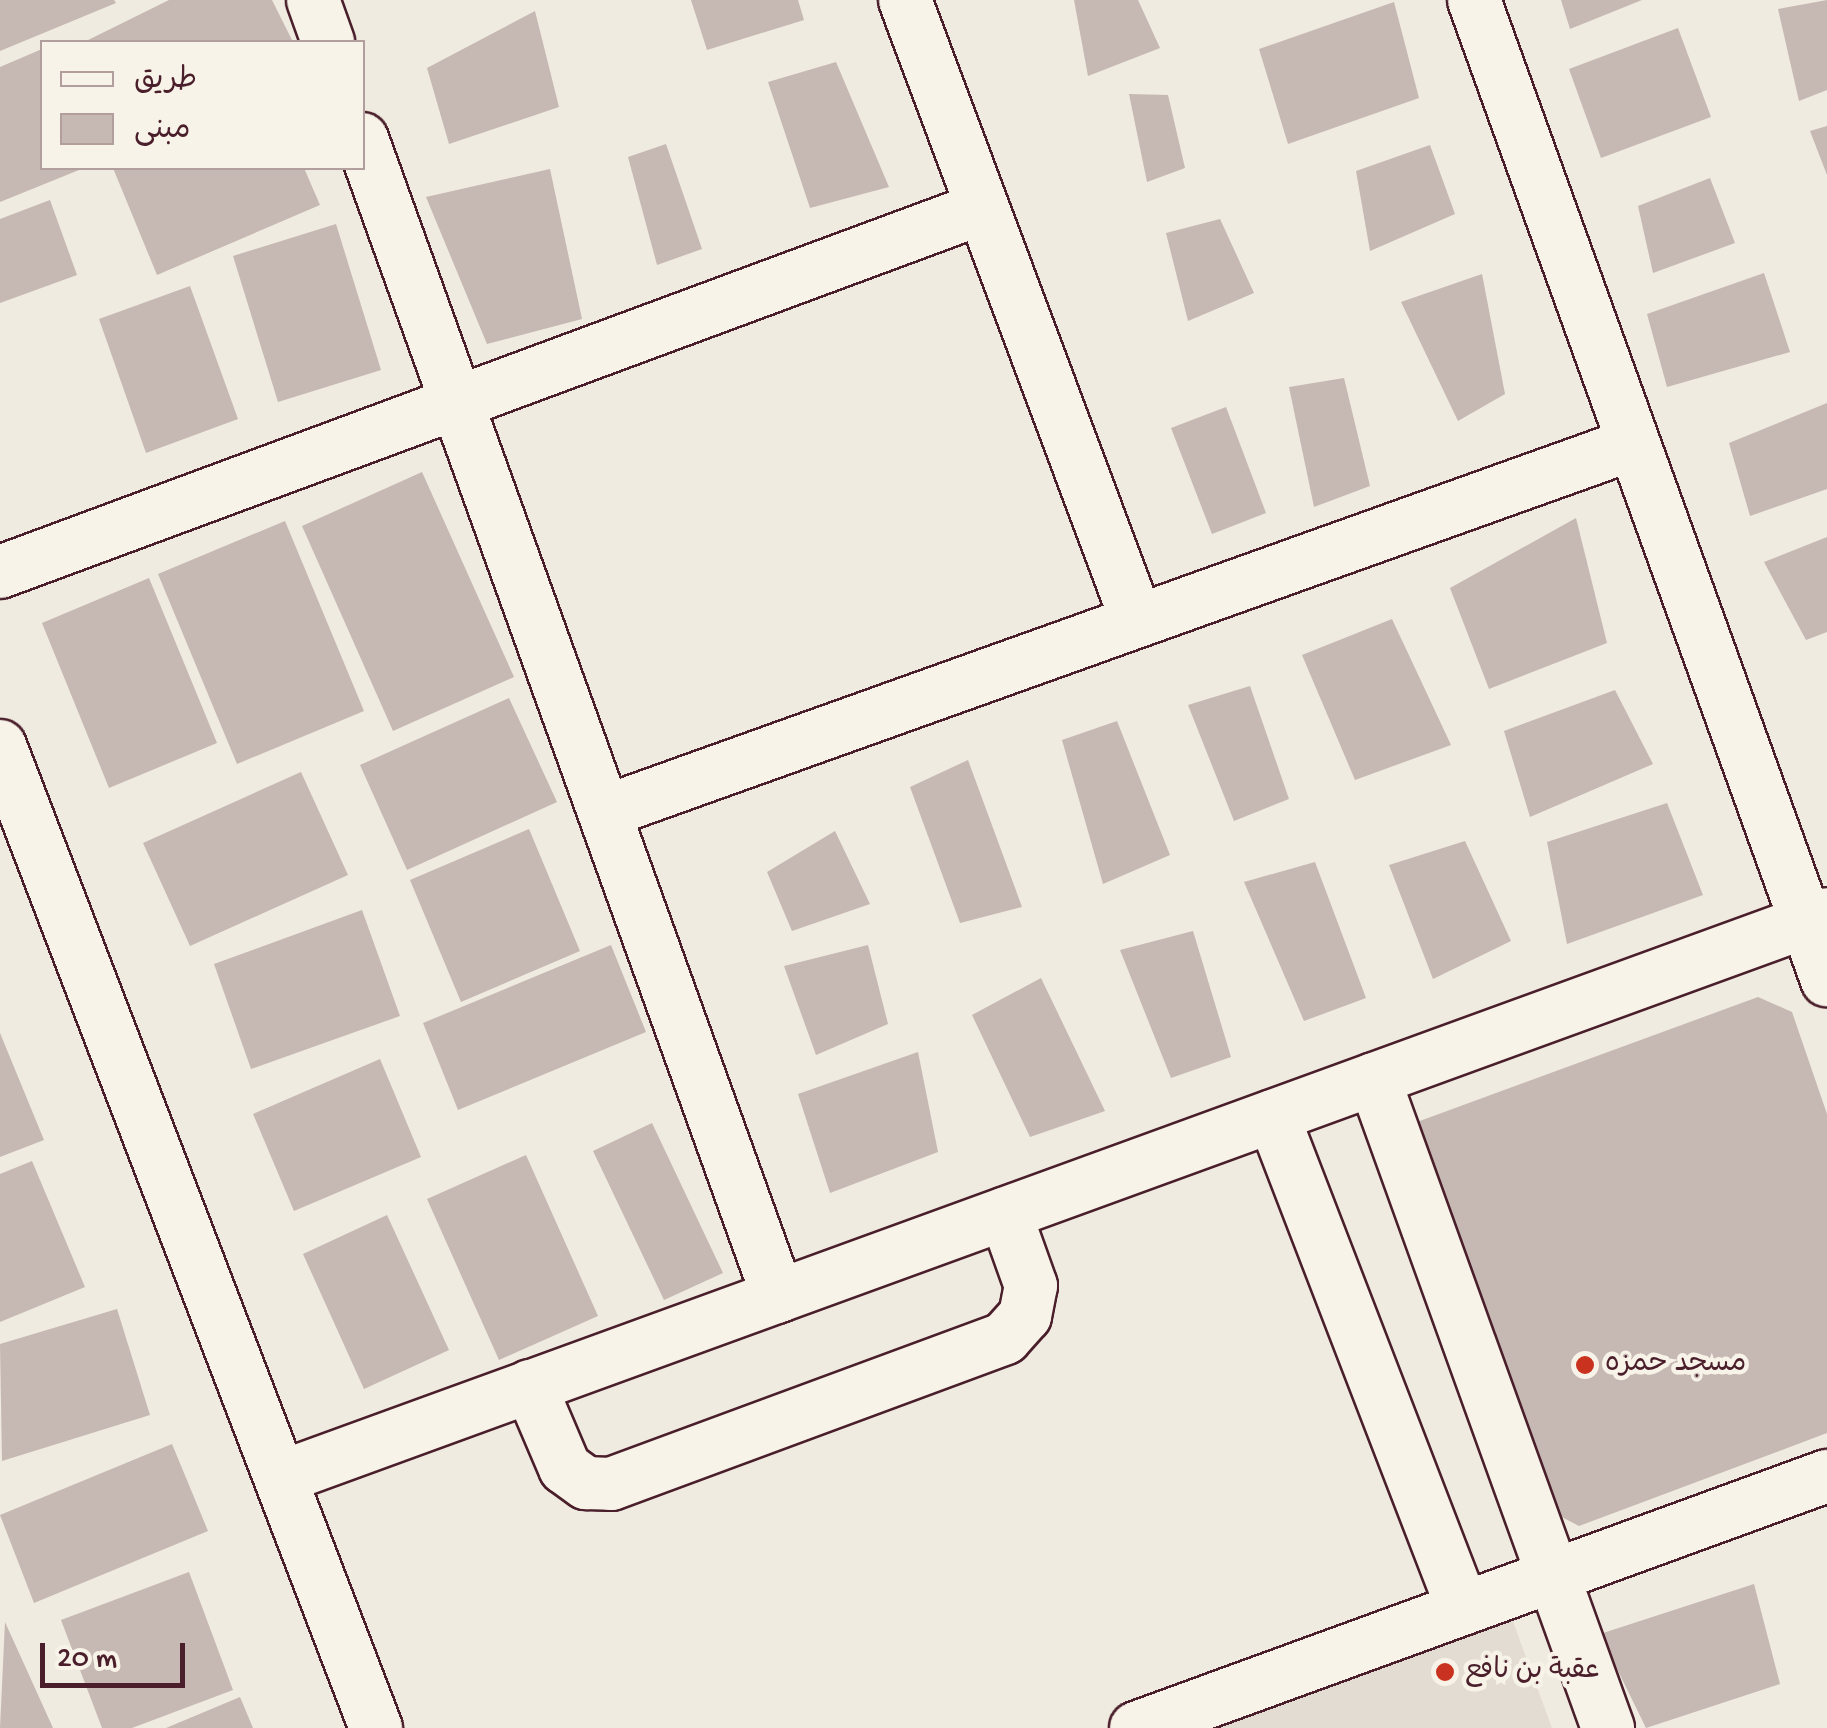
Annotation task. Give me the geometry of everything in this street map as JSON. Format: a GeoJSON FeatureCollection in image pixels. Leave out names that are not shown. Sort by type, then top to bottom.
{"type":"FeatureCollection","features":[{"type":"Feature","properties":{"kind":"street"},"geometry":{"type":"LineString","coordinates":[[313,0],[327,40]]}},
{"type":"Feature","properties":{"kind":"street"},"geometry":{"type":"LineString","coordinates":[[905,0],[1136,618]]}},
{"type":"Feature","properties":{"kind":"street"},"geometry":{"type":"LineString","coordinates":[[1474,0],[1633,444],[1816,918],[1827,980]]}},
{"type":"Feature","properties":{"kind":"street"},"geometry":{"type":"LineString","coordinates":[[365,147],[458,408],[610,810],[778,1296]]}},
{"type":"Feature","properties":{"kind":"street"},"geometry":{"type":"LineString","coordinates":[[0,572],[458,408],[980,208]]}},
{"type":"Feature","properties":{"kind":"street"},"geometry":{"type":"LineString","coordinates":[[610,810],[1136,618],[1633,444]]}},
{"type":"Feature","properties":{"kind":"street"},"geometry":{"type":"LineString","coordinates":[[0,746],[103,1034],[282,1476],[376,1728]]}},
{"type":"Feature","properties":{"kind":"street"},"geometry":{"type":"LineString","coordinates":[[282,1476],[1816,918]]}},
{"type":"Feature","properties":{"kind":"street"},"geometry":{"type":"LineString","coordinates":[[1374,1079],[1608,1728]]}},
{"type":"Feature","properties":{"kind":"street"},"geometry":{"type":"LineString","coordinates":[[1273,1116],[1463,1609]]}},
{"type":"Feature","properties":{"kind":"street"},"geometry":{"type":"LineString","coordinates":[[530,1386],[565,1468],[586,1483],[611,1484],[1005,1338],[1025,1316],[1031,1286],[1006,1213]]}},
{"type":"Feature","properties":{"kind":"street"},"geometry":{"type":"LineString","coordinates":[[1136,1728],[1827,1476]]}},
{"type":"Feature","properties":{"kind":"shaded area","name":"عقبة بن نافع"},"geometry":{"type":"Polygon","coordinates":[[[1511,1616],[1552,1728],[1204,1728],[1511,1616]]]}},
{"type":"Feature","properties":{"kind":"building"},"geometry":{"type":"Polygon","coordinates":[[[0,0],[114,0],[116,3],[0,51],[0,0]]]}},
{"type":"Feature","properties":{"kind":"building"},"geometry":{"type":"Polygon","coordinates":[[[169,0],[272,0],[292,40],[88,40],[169,0]]]}},
{"type":"Feature","properties":{"kind":"building"},"geometry":{"type":"Polygon","coordinates":[[[691,0],[798,0],[804,20],[707,50],[691,0]]]}},
{"type":"Feature","properties":{"kind":"building"},"geometry":{"type":"Polygon","coordinates":[[[1074,0],[1138,0],[1160,48],[1088,76],[1074,0]]]}},
{"type":"Feature","properties":{"kind":"building"},"geometry":{"type":"Polygon","coordinates":[[[1561,0],[1642,0],[1570,29],[1561,0]]]}},
{"type":"Feature","properties":{"kind":"building"},"geometry":{"type":"Polygon","coordinates":[[[1827,0],[1827,90],[1799,101],[1778,9],[1827,0]]]}},
{"type":"Feature","properties":{"kind":"building"},"geometry":{"type":"Polygon","coordinates":[[[1394,2],[1419,98],[1288,144],[1259,49],[1394,2]]]}},
{"type":"Feature","properties":{"kind":"building"},"geometry":{"type":"Polygon","coordinates":[[[535,11],[559,107],[449,144],[427,68],[535,11]]]}},
{"type":"Feature","properties":{"kind":"building"},"geometry":{"type":"Polygon","coordinates":[[[1678,28],[1711,117],[1601,158],[1569,69],[1678,28]]]}},
{"type":"Feature","properties":{"kind":"building"},"geometry":{"type":"Polygon","coordinates":[[[40,50],[40,170],[79,170],[0,202],[0,67],[40,50]]]}},
{"type":"Feature","properties":{"kind":"building"},"geometry":{"type":"Polygon","coordinates":[[[836,62],[889,187],[810,208],[768,82],[836,62]]]}},
{"type":"Feature","properties":{"kind":"building"},"geometry":{"type":"Polygon","coordinates":[[[1129,94],[1168,95],[1185,168],[1147,182],[1129,94]]]}},
{"type":"Feature","properties":{"kind":"building"},"geometry":{"type":"Polygon","coordinates":[[[1827,126],[1827,175],[1810,131],[1827,126]]]}},
{"type":"Feature","properties":{"kind":"building"},"geometry":{"type":"Polygon","coordinates":[[[666,144],[702,249],[657,265],[628,157],[666,144]]]}},
{"type":"Feature","properties":{"kind":"building"},"geometry":{"type":"Polygon","coordinates":[[[1430,145],[1455,214],[1370,251],[1356,171],[1430,145]]]}},
{"type":"Feature","properties":{"kind":"building"},"geometry":{"type":"Polygon","coordinates":[[[550,169],[582,319],[487,344],[426,197],[550,169]]]}},
{"type":"Feature","properties":{"kind":"building"},"geometry":{"type":"Polygon","coordinates":[[[114,170],[305,170],[320,205],[157,275],[114,170]]]}},
{"type":"Feature","properties":{"kind":"building"},"geometry":{"type":"Polygon","coordinates":[[[1710,178],[1735,243],[1653,273],[1638,206],[1710,178]]]}},
{"type":"Feature","properties":{"kind":"building"},"geometry":{"type":"Polygon","coordinates":[[[50,200],[77,275],[0,303],[0,219],[50,200]]]}},
{"type":"Feature","properties":{"kind":"building"},"geometry":{"type":"Polygon","coordinates":[[[1220,219],[1254,293],[1188,321],[1166,233],[1220,219]]]}},
{"type":"Feature","properties":{"kind":"building"},"geometry":{"type":"Polygon","coordinates":[[[336,224],[381,370],[278,402],[233,256],[336,224]]]}},
{"type":"Feature","properties":{"kind":"building"},"geometry":{"type":"Polygon","coordinates":[[[1764,273],[1790,352],[1667,387],[1647,314],[1764,273]]]}},
{"type":"Feature","properties":{"kind":"building"},"geometry":{"type":"Polygon","coordinates":[[[1482,274],[1505,394],[1458,421],[1401,302],[1482,274]]]}},
{"type":"Feature","properties":{"kind":"building"},"geometry":{"type":"Polygon","coordinates":[[[190,286],[238,419],[146,453],[99,319],[190,286]]]}},
{"type":"Feature","properties":{"kind":"building"},"geometry":{"type":"Polygon","coordinates":[[[1344,378],[1370,486],[1314,507],[1289,387],[1344,378]]]}},
{"type":"Feature","properties":{"kind":"building"},"geometry":{"type":"Polygon","coordinates":[[[1827,403],[1827,489],[1750,516],[1729,443],[1827,403]]]}},
{"type":"Feature","properties":{"kind":"building"},"geometry":{"type":"Polygon","coordinates":[[[1226,407],[1266,513],[1212,534],[1171,428],[1226,407]]]}},
{"type":"Feature","properties":{"kind":"building"},"geometry":{"type":"Polygon","coordinates":[[[422,472],[514,677],[393,731],[302,526],[422,472]]]}},
{"type":"Feature","properties":{"kind":"building"},"geometry":{"type":"Polygon","coordinates":[[[1576,518],[1607,643],[1489,689],[1450,588],[1576,518]]]}},
{"type":"Feature","properties":{"kind":"building"},"geometry":{"type":"Polygon","coordinates":[[[285,521],[364,711],[237,764],[158,574],[285,521]]]}},
{"type":"Feature","properties":{"kind":"building"},"geometry":{"type":"Polygon","coordinates":[[[1827,537],[1827,632],[1806,640],[1764,562],[1827,537]]]}},
{"type":"Feature","properties":{"kind":"building"},"geometry":{"type":"Polygon","coordinates":[[[149,578],[217,743],[109,788],[42,623],[149,578]]]}},
{"type":"Feature","properties":{"kind":"building"},"geometry":{"type":"Polygon","coordinates":[[[1392,619],[1451,745],[1355,780],[1302,655],[1392,619]]]}},
{"type":"Feature","properties":{"kind":"building"},"geometry":{"type":"Polygon","coordinates":[[[1250,686],[1289,799],[1234,821],[1188,705],[1250,686]]]}},
{"type":"Feature","properties":{"kind":"building"},"geometry":{"type":"Polygon","coordinates":[[[1615,690],[1653,764],[1530,817],[1504,731],[1615,690]]]}},
{"type":"Feature","properties":{"kind":"building"},"geometry":{"type":"Polygon","coordinates":[[[509,698],[557,802],[407,870],[360,765],[509,698]]]}},
{"type":"Feature","properties":{"kind":"building"},"geometry":{"type":"Polygon","coordinates":[[[1117,721],[1170,855],[1103,884],[1062,740],[1117,721]]]}},
{"type":"Feature","properties":{"kind":"building"},"geometry":{"type":"Polygon","coordinates":[[[968,760],[1022,907],[960,923],[910,787],[968,760]]]}},
{"type":"Feature","properties":{"kind":"building"},"geometry":{"type":"Polygon","coordinates":[[[301,772],[348,875],[190,946],[143,843],[301,772]]]}},
{"type":"Feature","properties":{"kind":"building"},"geometry":{"type":"Polygon","coordinates":[[[1667,803],[1703,895],[1567,944],[1547,842],[1667,803]]]}},
{"type":"Feature","properties":{"kind":"building"},"geometry":{"type":"Polygon","coordinates":[[[529,829],[580,951],[461,1002],[410,880],[529,829]]]}},
{"type":"Feature","properties":{"kind":"building"},"geometry":{"type":"Polygon","coordinates":[[[835,831],[870,904],[792,931],[767,872],[835,831]]]}},
{"type":"Feature","properties":{"kind":"building"},"geometry":{"type":"Polygon","coordinates":[[[1465,841],[1511,941],[1433,979],[1389,865],[1465,841]]]}},
{"type":"Feature","properties":{"kind":"building"},"geometry":{"type":"Polygon","coordinates":[[[1315,862],[1366,998],[1304,1021],[1244,882],[1315,862]]]}},
{"type":"Feature","properties":{"kind":"building"},"geometry":{"type":"Polygon","coordinates":[[[362,910],[400,1016],[251,1069],[214,964],[362,910]]]}},
{"type":"Feature","properties":{"kind":"building"},"geometry":{"type":"Polygon","coordinates":[[[1193,931],[1231,1057],[1171,1078],[1120,950],[1193,931]]]}},
{"type":"Feature","properties":{"kind":"building"},"geometry":{"type":"Polygon","coordinates":[[[611,945],[646,1032],[458,1110],[423,1023],[611,945]]]}},
{"type":"Feature","properties":{"kind":"building"},"geometry":{"type":"Polygon","coordinates":[[[868,945],[888,1024],[816,1055],[784,966],[868,945]]]}},
{"type":"Feature","properties":{"kind":"building"},"geometry":{"type":"Polygon","coordinates":[[[1041,978],[1105,1111],[1030,1137],[972,1015],[1041,978]]]}},
{"type":"Feature","properties":{"kind":"building"},"geometry":{"type":"Polygon","coordinates":[[[1758,997],[1792,1012],[1827,1114],[1827,1433],[1579,1526],[1556,1514],[1417,1122],[1758,997]]]}},
{"type":"Feature","properties":{"kind":"building"},"geometry":{"type":"Polygon","coordinates":[[[0,1033],[44,1140],[0,1157],[0,1033]]]}},
{"type":"Feature","properties":{"kind":"building"},"geometry":{"type":"Polygon","coordinates":[[[918,1052],[938,1152],[830,1193],[798,1094],[918,1052]]]}},
{"type":"Feature","properties":{"kind":"building"},"geometry":{"type":"Polygon","coordinates":[[[380,1059],[421,1157],[294,1211],[253,1114],[380,1059]]]}},
{"type":"Feature","properties":{"kind":"building"},"geometry":{"type":"Polygon","coordinates":[[[652,1123],[723,1273],[664,1300],[593,1151],[652,1123]]]}},
{"type":"Feature","properties":{"kind":"building"},"geometry":{"type":"Polygon","coordinates":[[[526,1155],[598,1316],[499,1360],[427,1199],[526,1155]]]}},
{"type":"Feature","properties":{"kind":"building"},"geometry":{"type":"Polygon","coordinates":[[[32,1161],[85,1287],[0,1322],[0,1174],[32,1161]]]}},
{"type":"Feature","properties":{"kind":"building"},"geometry":{"type":"Polygon","coordinates":[[[387,1215],[449,1350],[364,1389],[303,1254],[387,1215]]]}},
{"type":"Feature","properties":{"kind":"building"},"geometry":{"type":"Polygon","coordinates":[[[117,1309],[150,1415],[2,1461],[0,1344],[117,1309]]]}},
{"type":"Feature","properties":{"kind":"building"},"geometry":{"type":"Polygon","coordinates":[[[172,1444],[208,1531],[34,1603],[0,1515],[172,1444]]]}},
{"type":"Feature","properties":{"kind":"building"},"geometry":{"type":"Polygon","coordinates":[[[189,1572],[233,1690],[132,1728],[102,1728],[61,1620],[189,1572]]]}},
{"type":"Feature","properties":{"kind":"building"},"geometry":{"type":"Polygon","coordinates":[[[1754,1584],[1780,1684],[1646,1728],[1600,1634],[1754,1584]]]}},
{"type":"Feature","properties":{"kind":"building"},"geometry":{"type":"Polygon","coordinates":[[[5,1622],[53,1728],[0,1728],[5,1622]]]}},
{"type":"Feature","properties":{"kind":"building"},"geometry":{"type":"Polygon","coordinates":[[[240,1697],[253,1728],[166,1728],[240,1697]]]}},
{"type":"Feature","properties":{"kind":"place","name":"مسجد حمزه"},"geometry":{"type":"Point","coordinates":[1585,1365]}},
{"type":"Feature","properties":{"kind":"place","name":"عقبة بن نافع"},"geometry":{"type":"Point","coordinates":[1445,1672]}}]}
